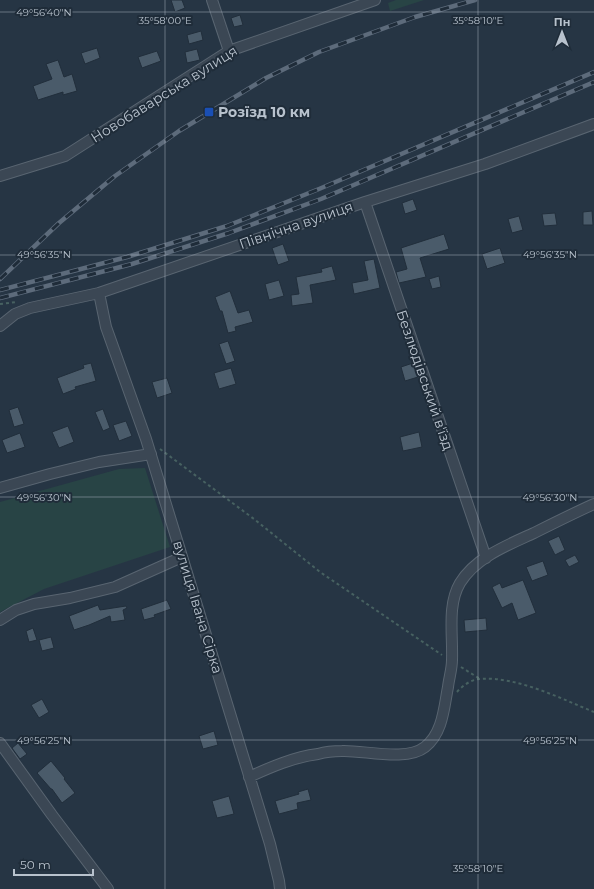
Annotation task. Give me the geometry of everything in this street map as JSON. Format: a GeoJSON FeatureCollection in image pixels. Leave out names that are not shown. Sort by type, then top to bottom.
{"type":"FeatureCollection","features":[{"type":"Feature","properties":{"kind":"street"},"geometry":{"type":"LineString","coordinates":[[212,0],[229,51]]}},
{"type":"Feature","properties":{"kind":"street","name":"Новобаварська вулиця"},"geometry":{"type":"LineString","coordinates":[[0,176],[65,156],[229,51],[376,0]]}},
{"type":"Feature","properties":{"kind":"street","name":"Північна вулиця"},"geometry":{"type":"LineString","coordinates":[[0,326],[15,314],[30,308],[99,293],[365,202],[485,164],[594,124]]}},
{"type":"Feature","properties":{"kind":"street","name":"Безлюдівський в'їзд"},"geometry":{"type":"LineString","coordinates":[[365,202],[486,558]]}},
{"type":"Feature","properties":{"kind":"street","name":"вулиця Івана Сірка"},"geometry":{"type":"LineString","coordinates":[[99,293],[106,327],[151,454],[270,844],[280,889]]}},
{"type":"Feature","properties":{"kind":"street"},"geometry":{"type":"LineString","coordinates":[[0,488],[99,462],[151,454]]}},
{"type":"Feature","properties":{"kind":"street"},"geometry":{"type":"LineString","coordinates":[[249,777],[285,762],[317,754],[342,751],[393,755],[407,754],[423,748],[430,742],[437,732],[443,715],[452,662],[452,615],[454,598],[460,583],[469,572],[496,551],[594,504]]}},
{"type":"Feature","properties":{"kind":"street"},"geometry":{"type":"LineString","coordinates":[[0,620],[16,610],[34,604],[70,598],[115,587],[182,557]]}},
{"type":"Feature","properties":{"kind":"street"},"geometry":{"type":"LineString","coordinates":[[0,743],[108,889]]}},
{"type":"Feature","properties":{"kind":"path"},"geometry":{"type":"LineString","coordinates":[[0,304],[12,302]]}},
{"type":"Feature","properties":{"kind":"path"},"geometry":{"type":"LineString","coordinates":[[146,439],[254,519],[320,572],[452,662],[480,679]]}},
{"type":"Feature","properties":{"kind":"path"},"geometry":{"type":"LineString","coordinates":[[455,694],[465,684],[480,679],[500,680],[530,686],[594,712]]}},
{"type":"Feature","properties":{"kind":"green space"},"geometry":{"type":"Polygon","coordinates":[[[396,0],[424,0],[390,11],[388,3],[396,0]]]}},
{"type":"Feature","properties":{"kind":"green space"},"geometry":{"type":"Polygon","coordinates":[[[145,468],[170,547],[44,589],[0,612],[0,502],[119,469],[145,468]]]}},
{"type":"Feature","properties":{"kind":"building"},"geometry":{"type":"Polygon","coordinates":[[[171,0],[182,0],[185,8],[175,12],[171,0]]]}},
{"type":"Feature","properties":{"kind":"building"},"geometry":{"type":"Polygon","coordinates":[[[240,15],[243,25],[234,27],[231,18],[240,15]]]}},
{"type":"Feature","properties":{"kind":"building"},"geometry":{"type":"Polygon","coordinates":[[[201,31],[203,40],[189,44],[187,35],[201,31]]]}},
{"type":"Feature","properties":{"kind":"building"},"geometry":{"type":"Polygon","coordinates":[[[97,48],[100,58],[85,64],[81,53],[97,48]]]}},
{"type":"Feature","properties":{"kind":"building"},"geometry":{"type":"Polygon","coordinates":[[[197,49],[200,60],[187,63],[185,52],[197,49]]]}},
{"type":"Feature","properties":{"kind":"building"},"geometry":{"type":"Polygon","coordinates":[[[157,51],[161,61],[142,68],[138,57],[157,51]]]}},
{"type":"Feature","properties":{"kind":"building"},"geometry":{"type":"Polygon","coordinates":[[[58,60],[64,77],[72,74],[77,91],[63,95],[63,92],[38,100],[33,86],[52,79],[46,64],[58,60]]]}},
{"type":"Feature","properties":{"kind":"building"},"geometry":{"type":"Polygon","coordinates":[[[413,199],[417,210],[405,214],[402,203],[413,199]]]}},
{"type":"Feature","properties":{"kind":"building"},"geometry":{"type":"Polygon","coordinates":[[[592,211],[593,225],[583,225],[583,212],[592,211]]]}},
{"type":"Feature","properties":{"kind":"building"},"geometry":{"type":"Polygon","coordinates":[[[555,213],[557,225],[544,226],[542,214],[555,213]]]}},
{"type":"Feature","properties":{"kind":"building"},"geometry":{"type":"Polygon","coordinates":[[[519,216],[523,230],[512,233],[508,219],[519,216]]]}},
{"type":"Feature","properties":{"kind":"building"},"geometry":{"type":"Polygon","coordinates":[[[444,234],[449,249],[420,258],[426,277],[399,283],[396,272],[407,269],[401,248],[444,234]]]}},
{"type":"Feature","properties":{"kind":"building"},"geometry":{"type":"Polygon","coordinates":[[[283,244],[289,261],[278,265],[272,248],[283,244]]]}},
{"type":"Feature","properties":{"kind":"building"},"geometry":{"type":"Polygon","coordinates":[[[500,248],[505,263],[487,269],[482,254],[500,248]]]}},
{"type":"Feature","properties":{"kind":"building"},"geometry":{"type":"Polygon","coordinates":[[[374,259],[380,288],[354,294],[352,283],[368,280],[364,261],[374,259]]]}},
{"type":"Feature","properties":{"kind":"building"},"geometry":{"type":"Polygon","coordinates":[[[332,266],[336,280],[310,285],[313,303],[292,306],[291,295],[299,294],[296,277],[322,272],[321,269],[332,266]]]}},
{"type":"Feature","properties":{"kind":"building"},"geometry":{"type":"Polygon","coordinates":[[[439,276],[441,287],[432,289],[429,279],[439,276]]]}},
{"type":"Feature","properties":{"kind":"building"},"geometry":{"type":"Polygon","coordinates":[[[279,280],[284,296],[269,300],[265,284],[279,280]]]}},
{"type":"Feature","properties":{"kind":"building"},"geometry":{"type":"Polygon","coordinates":[[[230,291],[238,313],[249,310],[253,322],[235,327],[236,331],[228,333],[222,311],[220,311],[215,297],[230,291]]]}},
{"type":"Feature","properties":{"kind":"building"},"geometry":{"type":"Polygon","coordinates":[[[228,341],[235,361],[226,364],[219,344],[228,341]]]}},
{"type":"Feature","properties":{"kind":"building"},"geometry":{"type":"Polygon","coordinates":[[[91,363],[96,381],[75,387],[76,389],[63,394],[57,378],[84,368],[83,365],[91,363]]]}},
{"type":"Feature","properties":{"kind":"building"},"geometry":{"type":"Polygon","coordinates":[[[413,363],[418,377],[405,381],[401,367],[413,363]]]}},
{"type":"Feature","properties":{"kind":"building"},"geometry":{"type":"Polygon","coordinates":[[[231,368],[236,384],[219,389],[214,373],[231,368]]]}},
{"type":"Feature","properties":{"kind":"building"},"geometry":{"type":"Polygon","coordinates":[[[167,378],[172,393],[157,398],[152,382],[167,378]]]}},
{"type":"Feature","properties":{"kind":"building"},"geometry":{"type":"Polygon","coordinates":[[[18,407],[24,424],[14,427],[9,410],[18,407]]]}},
{"type":"Feature","properties":{"kind":"building"},"geometry":{"type":"Polygon","coordinates":[[[103,409],[110,428],[103,431],[95,412],[103,409]]]}},
{"type":"Feature","properties":{"kind":"building"},"geometry":{"type":"Polygon","coordinates":[[[126,421],[132,436],[119,441],[113,425],[126,421]]]}},
{"type":"Feature","properties":{"kind":"building"},"geometry":{"type":"Polygon","coordinates":[[[68,426],[74,442],[59,448],[52,432],[68,426]]]}},
{"type":"Feature","properties":{"kind":"building"},"geometry":{"type":"Polygon","coordinates":[[[419,432],[422,447],[403,451],[400,437],[419,432]]]}},
{"type":"Feature","properties":{"kind":"building"},"geometry":{"type":"Polygon","coordinates":[[[20,433],[25,447],[7,453],[2,440],[20,433]]]}},
{"type":"Feature","properties":{"kind":"building"},"geometry":{"type":"Polygon","coordinates":[[[559,536],[565,550],[555,555],[548,541],[559,536]]]}},
{"type":"Feature","properties":{"kind":"building"},"geometry":{"type":"Polygon","coordinates":[[[575,555],[579,562],[569,567],[565,560],[575,555]]]}},
{"type":"Feature","properties":{"kind":"building"},"geometry":{"type":"Polygon","coordinates":[[[543,561],[548,575],[532,581],[526,567],[543,561]]]}},
{"type":"Feature","properties":{"kind":"building"},"geometry":{"type":"Polygon","coordinates":[[[523,580],[536,613],[518,620],[512,603],[502,608],[492,587],[500,583],[502,588],[523,580]]]}},
{"type":"Feature","properties":{"kind":"building"},"geometry":{"type":"Polygon","coordinates":[[[167,600],[171,609],[154,615],[155,617],[144,620],[141,609],[167,600]]]}},
{"type":"Feature","properties":{"kind":"building"},"geometry":{"type":"Polygon","coordinates":[[[98,605],[100,610],[126,606],[127,608],[123,610],[125,620],[111,622],[110,616],[74,630],[69,616],[98,605]]]}},
{"type":"Feature","properties":{"kind":"building"},"geometry":{"type":"Polygon","coordinates":[[[486,618],[487,630],[465,632],[464,620],[486,618]]]}},
{"type":"Feature","properties":{"kind":"building"},"geometry":{"type":"Polygon","coordinates":[[[33,628],[37,640],[29,642],[26,631],[33,628]]]}},
{"type":"Feature","properties":{"kind":"building"},"geometry":{"type":"Polygon","coordinates":[[[51,637],[54,648],[42,651],[39,640],[51,637]]]}},
{"type":"Feature","properties":{"kind":"building"},"geometry":{"type":"Polygon","coordinates":[[[42,699],[49,712],[39,718],[31,705],[42,699]]]}},
{"type":"Feature","properties":{"kind":"building"},"geometry":{"type":"Polygon","coordinates":[[[214,731],[218,745],[203,749],[199,736],[214,731]]]}},
{"type":"Feature","properties":{"kind":"building"},"geometry":{"type":"Polygon","coordinates":[[[18,743],[27,754],[20,759],[12,748],[18,743]]]}},
{"type":"Feature","properties":{"kind":"building"},"geometry":{"type":"Polygon","coordinates":[[[51,761],[75,793],[62,803],[52,789],[37,773],[51,761]]]}},
{"type":"Feature","properties":{"kind":"building"},"geometry":{"type":"Polygon","coordinates":[[[308,789],[311,800],[297,803],[298,809],[279,814],[275,801],[299,794],[298,792],[308,789]]]}},
{"type":"Feature","properties":{"kind":"building"},"geometry":{"type":"Polygon","coordinates":[[[229,796],[234,814],[217,818],[212,801],[229,796]]]}},
{"type":"Feature","properties":{"kind":"railway"},"geometry":{"type":"LineString","coordinates":[[0,279],[59,223],[115,176],[179,131],[266,78],[319,52],[415,17],[475,0]]}},
{"type":"Feature","properties":{"kind":"railway"},"geometry":{"type":"LineString","coordinates":[[0,290],[127,257],[227,226],[319,189],[594,72]]}},
{"type":"Feature","properties":{"kind":"railway"},"geometry":{"type":"LineString","coordinates":[[0,298],[132,264],[229,233],[321,199],[594,82]]}},
{"type":"Feature","properties":{"kind":"place","name":"Розїзд 10 км"},"geometry":{"type":"Point","coordinates":[209,112]}}]}
